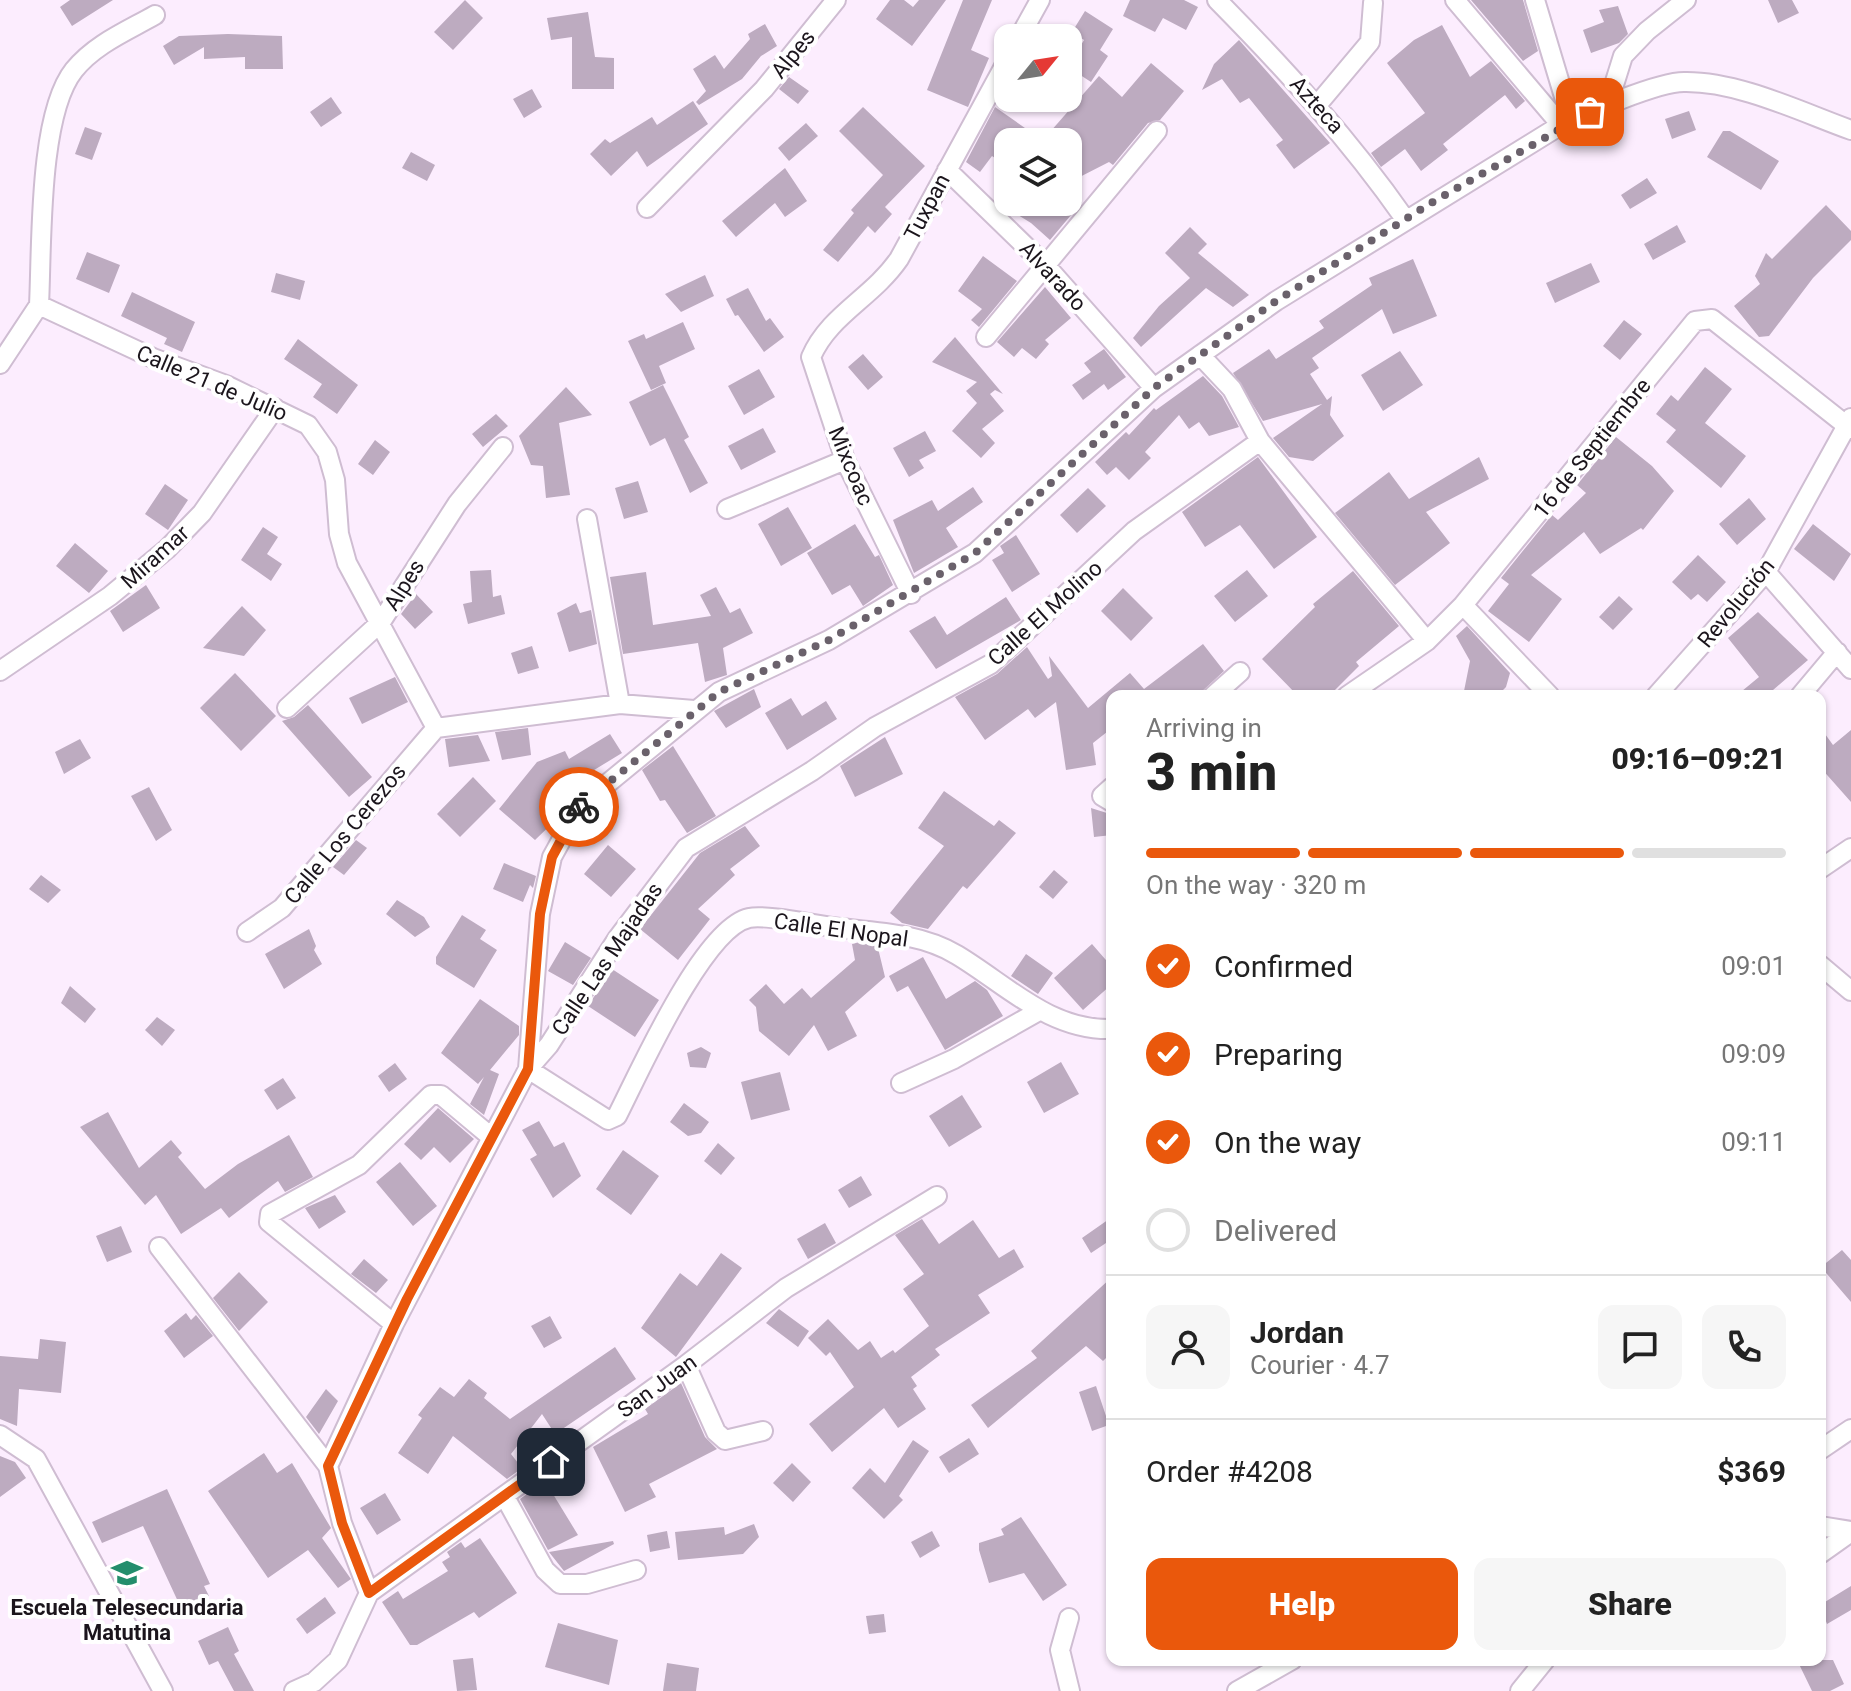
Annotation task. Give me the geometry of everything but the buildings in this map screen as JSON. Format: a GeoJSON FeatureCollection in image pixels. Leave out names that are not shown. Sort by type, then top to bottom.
{"type":"FeatureCollection","features":[{"type":"Feature","properties":{"kind":"street","name":"Alpes"},"geometry":{"type":"LineString","coordinates":[[647,208],[764,89],[836,0]]}},
{"type":"Feature","properties":{"kind":"street"},"geometry":{"type":"LineString","coordinates":[[1027,24],[1040,0]]}},
{"type":"Feature","properties":{"kind":"street","name":"Azteca"},"geometry":{"type":"LineString","coordinates":[[1217,0],[1318,104],[1358,152],[1405,219]]}},
{"type":"Feature","properties":{"kind":"street"},"geometry":{"type":"LineString","coordinates":[[1455,0],[1566,123]]}},
{"type":"Feature","properties":{"kind":"street"},"geometry":{"type":"LineString","coordinates":[[1535,0],[1566,123]]}},
{"type":"Feature","properties":{"kind":"street"},"geometry":{"type":"LineString","coordinates":[[1608,104],[1623,56],[1647,31],[1686,0]]}},
{"type":"Feature","properties":{"kind":"street"},"geometry":{"type":"LineString","coordinates":[[1318,104],[1370,42],[1373,3]]}},
{"type":"Feature","properties":{"kind":"street"},"geometry":{"type":"LineString","coordinates":[[0,364],[39,305],[45,176],[57,103],[74,71],[102,45],[155,15]]}},
{"type":"Feature","properties":{"kind":"street"},"geometry":{"type":"LineString","coordinates":[[528,1069],[540,914],[552,857],[580,806],[694,710],[755,672],[829,640],[911,594],[975,553],[1154,388],[1405,219],[1566,123],[1608,104],[1683,82],[1751,93],[1851,130]]}},
{"type":"Feature","properties":{"kind":"street","name":"Tuxpan"},"geometry":{"type":"LineString","coordinates":[[820,335],[882,284],[994,84]]}},
{"type":"Feature","properties":{"kind":"street"},"geometry":{"type":"LineString","coordinates":[[986,337],[1157,131]]}},
{"type":"Feature","properties":{"kind":"street","name":"Alvarado"},"geometry":{"type":"LineString","coordinates":[[947,170],[1047,267],[1154,388]]}},
{"type":"Feature","properties":{"kind":"street","name":"Calle 21 de Julio"},"geometry":{"type":"LineString","coordinates":[[39,305],[308,425],[327,452],[335,480],[339,534],[347,563],[436,728]]}},
{"type":"Feature","properties":{"kind":"street","name":"16 de Septiembre"},"geometry":{"type":"LineString","coordinates":[[1356,690],[1427,641],[1463,605],[1695,321],[1712,319],[1849,424]]}},
{"type":"Feature","properties":{"kind":"street","name":"Mixcoac"},"geometry":{"type":"LineString","coordinates":[[820,335],[811,357],[845,460],[911,594]]}},
{"type":"Feature","properties":{"kind":"street"},"geometry":{"type":"LineString","coordinates":[[1200,355],[1232,389],[1260,441],[1427,641]]}},
{"type":"Feature","properties":{"kind":"street","name":"Miramar"},"geometry":{"type":"LineString","coordinates":[[0,671],[66,628],[167,549],[202,513],[275,408]]}},
{"type":"Feature","properties":{"kind":"street","name":"Revolución"},"geometry":{"type":"LineString","coordinates":[[1669,690],[1766,572],[1849,424]]}},
{"type":"Feature","properties":{"kind":"street","name":"Calle El Molino"},"geometry":{"type":"LineString","coordinates":[[686,848],[812,771],[875,727],[991,664],[1134,531],[1260,441]]}},
{"type":"Feature","properties":{"kind":"street","name":"Alpes"},"geometry":{"type":"LineString","coordinates":[[287,708],[381,622],[457,504],[503,447]]}},
{"type":"Feature","properties":{"kind":"street"},"geometry":{"type":"LineString","coordinates":[[727,509],[845,460]]}},
{"type":"Feature","properties":{"kind":"street"},"geometry":{"type":"LineString","coordinates":[[587,519],[620,704]]}},
{"type":"Feature","properties":{"kind":"street"},"geometry":{"type":"LineString","coordinates":[[1766,572],[1851,669]]}},
{"type":"Feature","properties":{"kind":"street"},"geometry":{"type":"LineString","coordinates":[[1463,605],[1544,690]]}},
{"type":"Feature","properties":{"kind":"street"},"geometry":{"type":"LineString","coordinates":[[1805,690],[1837,652]]}},
{"type":"Feature","properties":{"kind":"street"},"geometry":{"type":"LineString","coordinates":[[1220,690],[1240,672]]}},
{"type":"Feature","properties":{"kind":"street"},"geometry":{"type":"LineString","coordinates":[[436,728],[620,704],[694,710]]}},
{"type":"Feature","properties":{"kind":"street","name":"Calle Los Cerezos"},"geometry":{"type":"LineString","coordinates":[[247,932],[282,908],[436,728]]}},
{"type":"Feature","properties":{"kind":"street","name":"Calle Las Majadas"},"geometry":{"type":"LineString","coordinates":[[328,1466],[394,1324],[490,1136],[528,1069],[549,1045],[617,939],[686,848]]}},
{"type":"Feature","properties":{"kind":"street"},"geometry":{"type":"LineString","coordinates":[[1826,865],[1851,848]]}},
{"type":"Feature","properties":{"kind":"street","name":"Calle El Nopal"},"geometry":{"type":"LineString","coordinates":[[528,1069],[608,1120],[617,1116],[686,984],[725,930],[750,917],[893,933],[954,952],[1039,1011],[1086,1029],[1106,1029]]}},
{"type":"Feature","properties":{"kind":"street"},"geometry":{"type":"LineString","coordinates":[[1826,970],[1851,991]]}},
{"type":"Feature","properties":{"kind":"street"},"geometry":{"type":"LineString","coordinates":[[901,1083],[954,1059],[1039,1011]]}},
{"type":"Feature","properties":{"kind":"street"},"geometry":{"type":"LineString","coordinates":[[394,1324],[269,1222],[270,1214],[359,1165],[431,1095],[441,1095],[490,1136]]}},
{"type":"Feature","properties":{"kind":"street","name":"San Juan"},"geometry":{"type":"LineString","coordinates":[[369,1593],[686,1365],[786,1288],[937,1196]]}},
{"type":"Feature","properties":{"kind":"street"},"geometry":{"type":"LineString","coordinates":[[159,1247],[328,1466],[342,1523],[369,1593],[338,1660],[314,1682],[294,1691]]}},
{"type":"Feature","properties":{"kind":"street"},"geometry":{"type":"LineString","coordinates":[[686,1365],[716,1432],[725,1440],[763,1431]]}},
{"type":"Feature","properties":{"kind":"street"},"geometry":{"type":"LineString","coordinates":[[1826,1446],[1851,1429]]}},
{"type":"Feature","properties":{"kind":"street"},"geometry":{"type":"LineString","coordinates":[[0,1435],[36,1459],[163,1691]]}},
{"type":"Feature","properties":{"kind":"street"},"geometry":{"type":"LineString","coordinates":[[505,1497],[545,1570],[560,1584],[587,1584],[636,1570]]}},
{"type":"Feature","properties":{"kind":"street"},"geometry":{"type":"LineString","coordinates":[[1826,1527],[1851,1532]]}},
{"type":"Feature","properties":{"kind":"street"},"geometry":{"type":"LineString","coordinates":[[1826,1550],[1851,1532]]}},
{"type":"Feature","properties":{"kind":"street"},"geometry":{"type":"LineString","coordinates":[[1069,1618],[1060,1650],[1070,1691]]}},
{"type":"Feature","properties":{"kind":"street"},"geometry":{"type":"LineString","coordinates":[[1237,1691],[1281,1666]]}},
{"type":"Feature","properties":{"kind":"street"},"geometry":{"type":"LineString","coordinates":[[1520,1691],[1540,1666]]}},
{"type":"Feature","properties":{"kind":"way so far"},"geometry":{"type":"LineString","coordinates":[[579,807],[719,692],[755,672],[829,640],[911,594],[975,553],[1154,388],[1276,301],[1431,203],[1561,125],[1590,112]]}},
{"type":"Feature","properties":{"kind":"place","name":"Escuela Telesecundaria Matutina"},"geometry":{"type":"Point","coordinates":[127,1573]}},
{"type":"Feature","properties":{"kind":"route"},"geometry":{"type":"LineString","coordinates":[[551,1462],[369,1593],[342,1523],[328,1466],[356,1400],[490,1136],[528,1069],[540,914],[552,857],[579,807]]}}]}
